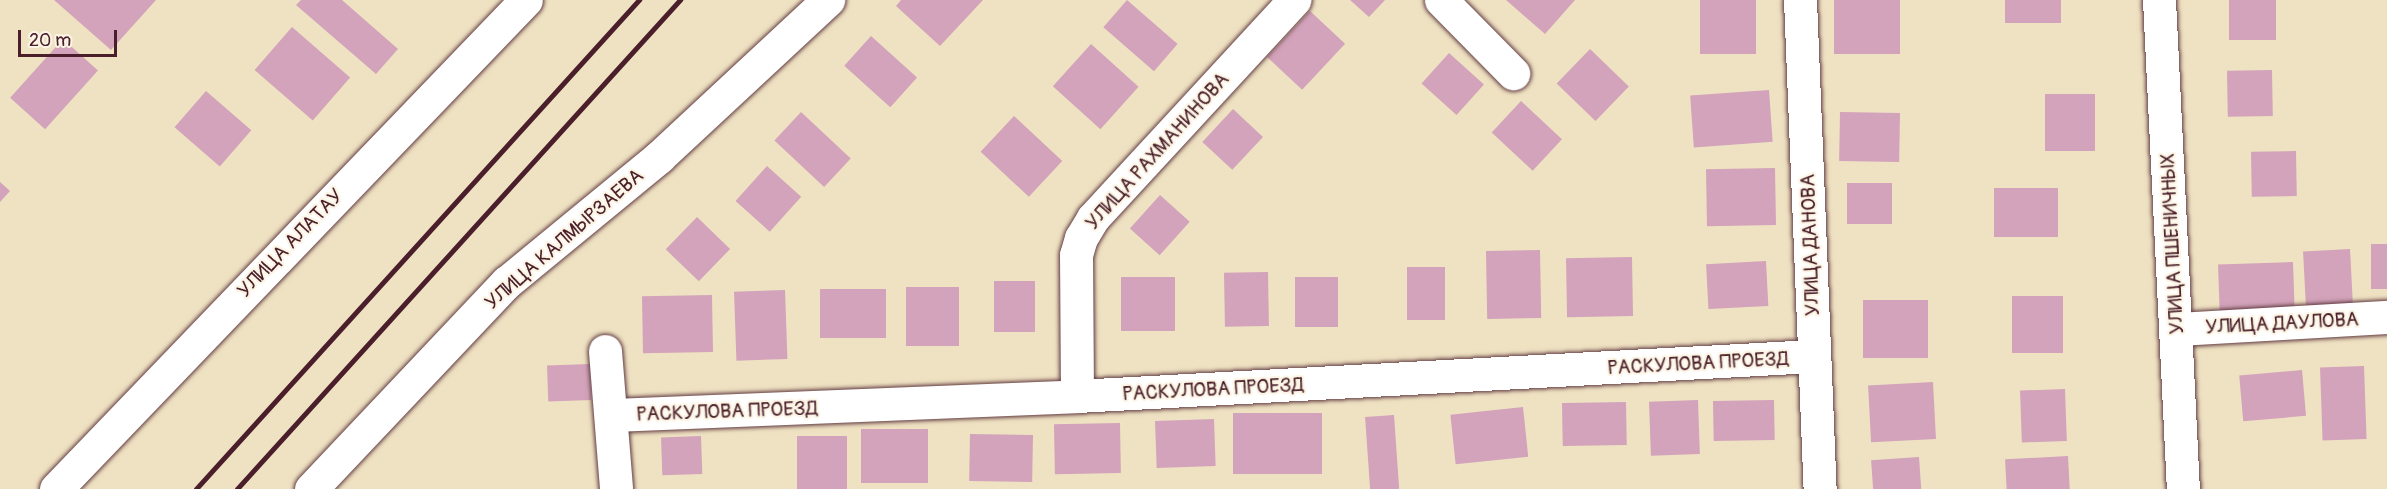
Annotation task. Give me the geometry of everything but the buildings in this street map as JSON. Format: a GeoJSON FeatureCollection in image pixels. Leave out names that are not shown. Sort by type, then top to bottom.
{"type":"FeatureCollection","features":[{"type":"Feature","properties":{"kind":"street","name":"УЛИЦА АЛАТАУ"},"geometry":{"type":"LineString","coordinates":[[56,489],[526,0]]}},
{"type":"Feature","properties":{"kind":"street","name":"УЛИЦА КАЛМЫРЗАЕВА"},"geometry":{"type":"LineString","coordinates":[[310,489],[507,282],[659,157],[828,0]]}},
{"type":"Feature","properties":{"kind":"street","name":"УЛИЦА РАХМАНИНОВА"},"geometry":{"type":"LineString","coordinates":[[1077,396],[1076,255],[1081,238],[1093,218],[1294,0]]}},
{"type":"Feature","properties":{"kind":"street"},"geometry":{"type":"LineString","coordinates":[[1441,0],[1513,73]]}},
{"type":"Feature","properties":{"kind":"street","name":"УЛИЦА ДАНОВА"},"geometry":{"type":"LineString","coordinates":[[1800,0],[1820,489]]}},
{"type":"Feature","properties":{"kind":"street","name":"УЛИЦА ПШЕНИЧНЫХ"},"geometry":{"type":"LineString","coordinates":[[2159,0],[2177,329],[2183,489]]}},
{"type":"Feature","properties":{"kind":"street","name":"УЛИЦА ДАУЛОВА"},"geometry":{"type":"LineString","coordinates":[[2177,329],[2387,317]]}},
{"type":"Feature","properties":{"kind":"street"},"geometry":{"type":"LineString","coordinates":[[605,351],[616,489]]}},
{"type":"Feature","properties":{"kind":"street","name":"РАСКУЛОВА ПРОЕЗД"},"geometry":{"type":"LineString","coordinates":[[611,416],[1077,396],[1814,356]]}},
{"type":"Feature","properties":{"kind":"railway"},"geometry":{"type":"LineString","coordinates":[[196,489],[639,0]]}},
{"type":"Feature","properties":{"kind":"railway"},"geometry":{"type":"LineString","coordinates":[[237,489],[680,0]]}}]}
